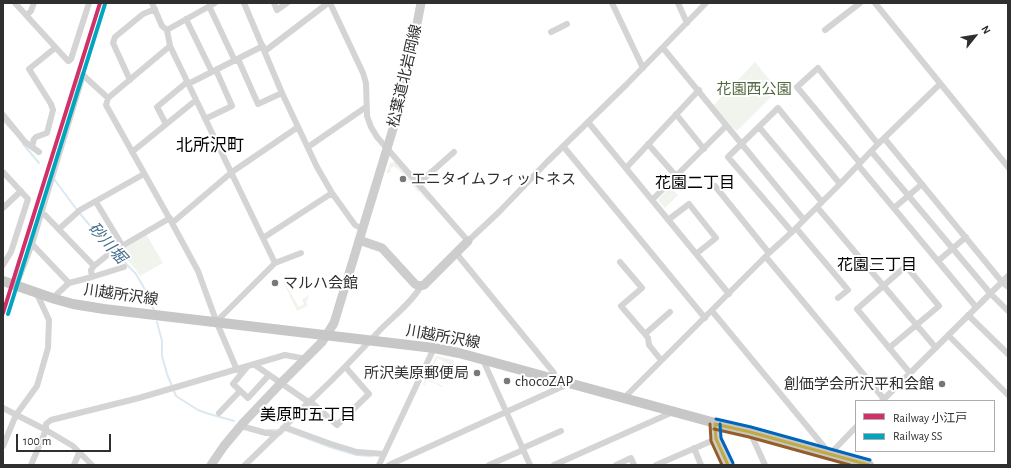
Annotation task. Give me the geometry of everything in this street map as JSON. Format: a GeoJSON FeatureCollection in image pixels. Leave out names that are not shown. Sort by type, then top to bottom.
{"type":"FeatureCollection","features":[{"type":"Feature","properties":{"kind":"main road","name":"川越所沢線"},"geometry":{"type":"LineString","coordinates":[[3,281],[73,304],[104,309],[434,348],[552,378],[715,424],[750,432],[869,465]]}},
{"type":"Feature","properties":{"kind":"street"},"geometry":{"type":"LineString","coordinates":[[15,3],[68,61],[71,59],[89,3]]}},
{"type":"Feature","properties":{"kind":"street"},"geometry":{"type":"LineString","coordinates":[[27,16],[34,3]]}},
{"type":"Feature","properties":{"kind":"street"},"geometry":{"type":"LineString","coordinates":[[152,3],[162,26],[168,30],[170,46],[275,263]]}},
{"type":"Feature","properties":{"kind":"street"},"geometry":{"type":"LineString","coordinates":[[244,3],[282,93],[317,167],[332,193],[355,225],[362,229]]}},
{"type":"Feature","properties":{"kind":"street"},"geometry":{"type":"LineString","coordinates":[[274,3],[277,10],[287,3]]}},
{"type":"Feature","properties":{"kind":"street"},"geometry":{"type":"LineString","coordinates":[[166,124],[157,107],[188,83],[264,48],[329,3],[363,73],[366,82],[366,107],[369,121],[376,138],[468,241]]}},
{"type":"Feature","properties":{"kind":"street","name":"松葉道北岩岡線"},"geometry":{"type":"LineString","coordinates":[[211,465],[240,426],[322,342],[334,322],[396,119],[408,71],[421,3]]}},
{"type":"Feature","properties":{"kind":"street"},"geometry":{"type":"LineString","coordinates":[[612,3],[643,68]]}},
{"type":"Feature","properties":{"kind":"street"},"geometry":{"type":"LineString","coordinates":[[678,3],[687,23]]}},
{"type":"Feature","properties":{"kind":"street"},"geometry":{"type":"LineString","coordinates":[[245,465],[346,366],[416,294],[421,286],[426,283],[499,212],[706,3]]}},
{"type":"Feature","properties":{"kind":"street"},"geometry":{"type":"LineString","coordinates":[[825,30],[860,3]]}},
{"type":"Feature","properties":{"kind":"street"},"geometry":{"type":"LineString","coordinates":[[875,3],[1008,167]]}},
{"type":"Feature","properties":{"kind":"street"},"geometry":{"type":"LineString","coordinates":[[168,30],[212,5],[236,60],[258,104],[282,93]]}},
{"type":"Feature","properties":{"kind":"street"},"geometry":{"type":"LineString","coordinates":[[130,80],[113,43],[115,37],[143,14],[155,9]]}},
{"type":"Feature","properties":{"kind":"street"},"geometry":{"type":"LineString","coordinates":[[186,19],[232,106],[205,119]]}},
{"type":"Feature","properties":{"kind":"street"},"geometry":{"type":"LineString","coordinates":[[551,32],[567,24]]}},
{"type":"Feature","properties":{"kind":"street"},"geometry":{"type":"LineString","coordinates":[[170,46],[108,98],[106,106],[198,271],[217,323],[237,370]]}},
{"type":"Feature","properties":{"kind":"street"},"geometry":{"type":"LineString","coordinates":[[32,147],[36,137],[47,133],[52,110],[29,69],[55,48]]}},
{"type":"Feature","properties":{"kind":"street"},"geometry":{"type":"LineString","coordinates":[[663,48],[804,220]]}},
{"type":"Feature","properties":{"kind":"street"},"geometry":{"type":"LineString","coordinates":[[878,144],[818,68],[797,88],[976,307]]}},
{"type":"Feature","properties":{"kind":"street"},"geometry":{"type":"LineString","coordinates":[[16,286],[32,244],[84,75],[108,98]]}},
{"type":"Feature","properties":{"kind":"street"},"geometry":{"type":"LineString","coordinates":[[624,398],[940,84]]}},
{"type":"Feature","properties":{"kind":"street"},"geometry":{"type":"LineString","coordinates":[[626,168],[698,90]]}},
{"type":"Feature","properties":{"kind":"street"},"geometry":{"type":"LineString","coordinates":[[132,152],[196,100]]}},
{"type":"Feature","properties":{"kind":"street"},"geometry":{"type":"LineString","coordinates":[[308,147],[366,107]]}},
{"type":"Feature","properties":{"kind":"street"},"geometry":{"type":"LineString","coordinates":[[838,298],[848,290],[728,157],[742,145],[778,108],[840,184]]}},
{"type":"Feature","properties":{"kind":"street"},"geometry":{"type":"LineString","coordinates":[[676,114],[704,149]]}},
{"type":"Feature","properties":{"kind":"street"},"geometry":{"type":"LineString","coordinates":[[3,115],[25,142],[39,152]]}},
{"type":"Feature","properties":{"kind":"street"},"geometry":{"type":"LineString","coordinates":[[588,122],[729,294]]}},
{"type":"Feature","properties":{"kind":"street"},"geometry":{"type":"LineString","coordinates":[[652,200],[726,126]]}},
{"type":"Feature","properties":{"kind":"street"},"geometry":{"type":"LineString","coordinates":[[759,126],[884,286],[936,348]]}},
{"type":"Feature","properties":{"kind":"street"},"geometry":{"type":"LineString","coordinates":[[92,277],[92,270],[94,266],[112,251],[171,221],[232,172],[298,127]]}},
{"type":"Feature","properties":{"kind":"street"},"geometry":{"type":"LineString","coordinates":[[884,138],[1002,282],[1008,287]]}},
{"type":"Feature","properties":{"kind":"street"},"geometry":{"type":"LineString","coordinates":[[648,144],[676,176]]}},
{"type":"Feature","properties":{"kind":"street"},"geometry":{"type":"LineString","coordinates":[[563,146],[705,318]]}},
{"type":"Feature","properties":{"kind":"street"},"geometry":{"type":"LineString","coordinates":[[871,151],[952,249],[990,293],[1008,311]]}},
{"type":"Feature","properties":{"kind":"street"},"geometry":{"type":"LineString","coordinates":[[418,184],[454,152]]}},
{"type":"Feature","properties":{"kind":"street"},"geometry":{"type":"LineString","coordinates":[[3,172],[28,199],[11,252],[5,256],[3,265]]}},
{"type":"Feature","properties":{"kind":"street"},"geometry":{"type":"LineString","coordinates":[[59,229],[78,212],[144,174]]}},
{"type":"Feature","properties":{"kind":"street"},"geometry":{"type":"LineString","coordinates":[[894,208],[922,184]]}},
{"type":"Feature","properties":{"kind":"street"},"geometry":{"type":"LineString","coordinates":[[715,186],[883,400],[1008,276]]}},
{"type":"Feature","properties":{"kind":"street"},"geometry":{"type":"LineString","coordinates":[[4,206],[21,191]]}},
{"type":"Feature","properties":{"kind":"street"},"geometry":{"type":"LineString","coordinates":[[263,238],[332,193]]}},
{"type":"Feature","properties":{"kind":"street"},"geometry":{"type":"LineString","coordinates":[[96,202],[122,245]]}},
{"type":"Feature","properties":{"kind":"street"},"geometry":{"type":"LineString","coordinates":[[668,220],[689,204],[716,238],[696,254]]}},
{"type":"Feature","properties":{"kind":"street"},"geometry":{"type":"LineString","coordinates":[[41,213],[45,215],[94,266]]}},
{"type":"Feature","properties":{"kind":"street"},"geometry":{"type":"LineString","coordinates":[[938,261],[966,237]]}},
{"type":"Feature","properties":{"kind":"street"},"geometry":{"type":"LineString","coordinates":[[359,240],[382,248],[415,284],[421,286]]}},
{"type":"Feature","properties":{"kind":"street"},"geometry":{"type":"LineString","coordinates":[[32,244],[69,283]]}},
{"type":"Feature","properties":{"kind":"street"},"geometry":{"type":"LineString","coordinates":[[217,323],[221,317],[275,263],[301,253]]}},
{"type":"Feature","properties":{"kind":"street"},"geometry":{"type":"LineString","coordinates":[[456,254],[554,373],[552,378]]}},
{"type":"Feature","properties":{"kind":"street"},"geometry":{"type":"LineString","coordinates":[[620,262],[642,288],[621,306],[648,338],[649,345],[661,360]]}},
{"type":"Feature","properties":{"kind":"street"},"geometry":{"type":"LineString","coordinates":[[890,348],[939,306],[906,266],[857,309],[910,373]]}},
{"type":"Feature","properties":{"kind":"street"},"geometry":{"type":"LineString","coordinates":[[55,299],[57,294],[69,283],[124,267]]}},
{"type":"Feature","properties":{"kind":"street"},"geometry":{"type":"LineString","coordinates":[[3,446],[16,415],[37,386],[48,348],[49,320],[36,292]]}},
{"type":"Feature","properties":{"kind":"street"},"geometry":{"type":"LineString","coordinates":[[712,310],[830,454],[855,428]]}},
{"type":"Feature","properties":{"kind":"street"},"geometry":{"type":"LineString","coordinates":[[645,334],[670,312]]}},
{"type":"Feature","properties":{"kind":"street"},"geometry":{"type":"LineString","coordinates":[[968,314],[1008,354]]}},
{"type":"Feature","properties":{"kind":"street"},"geometry":{"type":"LineString","coordinates":[[948,335],[1008,395]]}},
{"type":"Feature","properties":{"kind":"street"},"geometry":{"type":"LineString","coordinates":[[379,465],[434,348]]}},
{"type":"Feature","properties":{"kind":"street"},"geometry":{"type":"LineString","coordinates":[[31,465],[46,430],[46,424],[51,420],[139,398],[286,355],[306,359]]}},
{"type":"Feature","properties":{"kind":"street"},"geometry":{"type":"LineString","coordinates":[[483,360],[530,465]]}},
{"type":"Feature","properties":{"kind":"street"},"geometry":{"type":"LineString","coordinates":[[255,365],[306,401],[310,401],[337,425],[370,394],[346,366]]}},
{"type":"Feature","properties":{"kind":"street"},"geometry":{"type":"LineString","coordinates":[[247,367],[233,384],[248,398],[269,375]]}},
{"type":"Feature","properties":{"kind":"street"},"geometry":{"type":"LineString","coordinates":[[389,465],[570,383]]}},
{"type":"Feature","properties":{"kind":"street"},"geometry":{"type":"LineString","coordinates":[[219,413],[240,391]]}},
{"type":"Feature","properties":{"kind":"street"},"geometry":{"type":"LineString","coordinates":[[3,408],[46,430],[72,446],[92,465]]}},
{"type":"Feature","properties":{"kind":"street"},"geometry":{"type":"LineString","coordinates":[[554,465],[674,412]]}},
{"type":"Feature","properties":{"kind":"street"},"geometry":{"type":"LineString","coordinates":[[715,424],[716,439],[728,465]]}},
{"type":"Feature","properties":{"kind":"street"},"geometry":{"type":"LineString","coordinates":[[240,426],[266,433],[280,431],[287,428],[357,452],[384,454]]}},
{"type":"Feature","properties":{"kind":"street"},"geometry":{"type":"LineString","coordinates":[[489,465],[561,431]]}},
{"type":"Feature","properties":{"kind":"street"},"geometry":{"type":"LineString","coordinates":[[750,432],[765,465]]}},
{"type":"Feature","properties":{"kind":"street"},"geometry":{"type":"LineString","coordinates":[[656,465],[716,439]]}},
{"type":"Feature","properties":{"kind":"street"},"geometry":{"type":"LineString","coordinates":[[694,448],[701,465]]}},
{"type":"Feature","properties":{"kind":"street"},"geometry":{"type":"LineString","coordinates":[[74,465],[79,453]]}},
{"type":"Feature","properties":{"kind":"street"},"geometry":{"type":"LineString","coordinates":[[616,465],[631,458],[634,465]]}},
{"type":"Feature","properties":{"kind":"green space","name":"花園西公園"},"geometry":{"type":"Polygon","coordinates":[[[755,62],[778,90],[737,131],[714,105],[755,62]]]}},
{"type":"Feature","properties":{"kind":"green space"},"geometry":{"type":"Polygon","coordinates":[[[395,162],[428,200],[427,201],[397,168],[396,169],[394,166],[390,169],[391,171],[388,174],[387,172],[390,163],[395,162]]]}},
{"type":"Feature","properties":{"kind":"green space"},"geometry":{"type":"Polygon","coordinates":[[[670,187],[678,195],[665,208],[658,200],[670,187]]]}},
{"type":"Feature","properties":{"kind":"green space"},"geometry":{"type":"Polygon","coordinates":[[[146,234],[163,263],[140,276],[130,262],[118,251],[146,234]]]}},
{"type":"Feature","properties":{"kind":"green space"},"geometry":{"type":"Polygon","coordinates":[[[282,279],[299,307],[304,304],[302,300],[309,295],[306,303],[308,304],[307,306],[297,311],[282,279]]]}},
{"type":"Feature","properties":{"kind":"green space"},"geometry":{"type":"Polygon","coordinates":[[[436,356],[453,360],[453,364],[451,365],[437,358],[428,379],[443,386],[442,387],[427,380],[425,386],[423,384],[436,356]]]}},
{"type":"Feature","properties":{"kind":"waterway","name":"砂川堀"},"geometry":{"type":"LineString","coordinates":[[3,120],[13,131]]}},
{"type":"Feature","properties":{"kind":"waterway","name":"砂川堀"},"geometry":{"type":"LineString","coordinates":[[23,144],[39,163]]}},
{"type":"Feature","properties":{"kind":"waterway","name":"砂川堀"},"geometry":{"type":"LineString","coordinates":[[54,179],[97,234],[136,274],[154,310]]}},
{"type":"Feature","properties":{"kind":"waterway","name":"砂川堀"},"geometry":{"type":"LineString","coordinates":[[157,322],[162,341],[162,356],[167,374],[176,396],[198,410],[234,421]]}},
{"type":"Feature","properties":{"kind":"waterway","name":"砂川堀"},"geometry":{"type":"LineString","coordinates":[[267,430],[280,430]]}},
{"type":"Feature","properties":{"kind":"waterway","name":"砂川堀"},"geometry":{"type":"LineString","coordinates":[[285,430],[356,455],[372,456]]}},
{"type":"Feature","properties":{"kind":"rail line","name":"小江戸"},"geometry":{"type":"LineString","coordinates":[[3,313],[100,3]]}},
{"type":"Feature","properties":{"kind":"rail line","name":"SS"},"geometry":{"type":"LineString","coordinates":[[8,314],[105,4]]}},
{"type":"Feature","properties":{"kind":"transit line"},"geometry":{"type":"LineString","coordinates":[[716,419],[751,427],[870,460]]}},
{"type":"Feature","properties":{"kind":"transit line"},"geometry":{"type":"LineString","coordinates":[[710,424],[711,441],[722,465]]}},
{"type":"Feature","properties":{"kind":"transit line"},"geometry":{"type":"LineString","coordinates":[[715,424],[750,432],[869,465]]}},
{"type":"Feature","properties":{"kind":"transit line"},"geometry":{"type":"LineString","coordinates":[[715,424],[716,439],[728,465]]}},
{"type":"Feature","properties":{"kind":"transit line"},"geometry":{"type":"LineString","coordinates":[[720,424],[721,438],[733,463]]}},
{"type":"Feature","properties":{"kind":"transit line"},"geometry":{"type":"LineString","coordinates":[[714,429],[749,437],[850,465]]}},
{"type":"Feature","properties":{"kind":"place","name":"エニタイムフィットネス"},"geometry":{"type":"Point","coordinates":[403,179]}},
{"type":"Feature","properties":{"kind":"place","name":"マルハ会館"},"geometry":{"type":"Point","coordinates":[275,283]}},
{"type":"Feature","properties":{"kind":"place","name":"所沢美原郵便局"},"geometry":{"type":"Point","coordinates":[477,373]}},
{"type":"Feature","properties":{"kind":"place","name":"chocoZAP"},"geometry":{"type":"Point","coordinates":[507,381]}},
{"type":"Feature","properties":{"kind":"place","name":"創価学会所沢平和会館"},"geometry":{"type":"Point","coordinates":[942,384]}},
{"type":"Feature","properties":{"kind":"district","name":"北所沢町"},"geometry":{"type":"Point","coordinates":[210,146]}},
{"type":"Feature","properties":{"kind":"district","name":"花園二丁目"},"geometry":{"type":"Point","coordinates":[695,183]}},
{"type":"Feature","properties":{"kind":"district","name":"花園三丁目"},"geometry":{"type":"Point","coordinates":[877,265]}},
{"type":"Feature","properties":{"kind":"district","name":"美原町五丁目"},"geometry":{"type":"Point","coordinates":[308,415]}}]}
